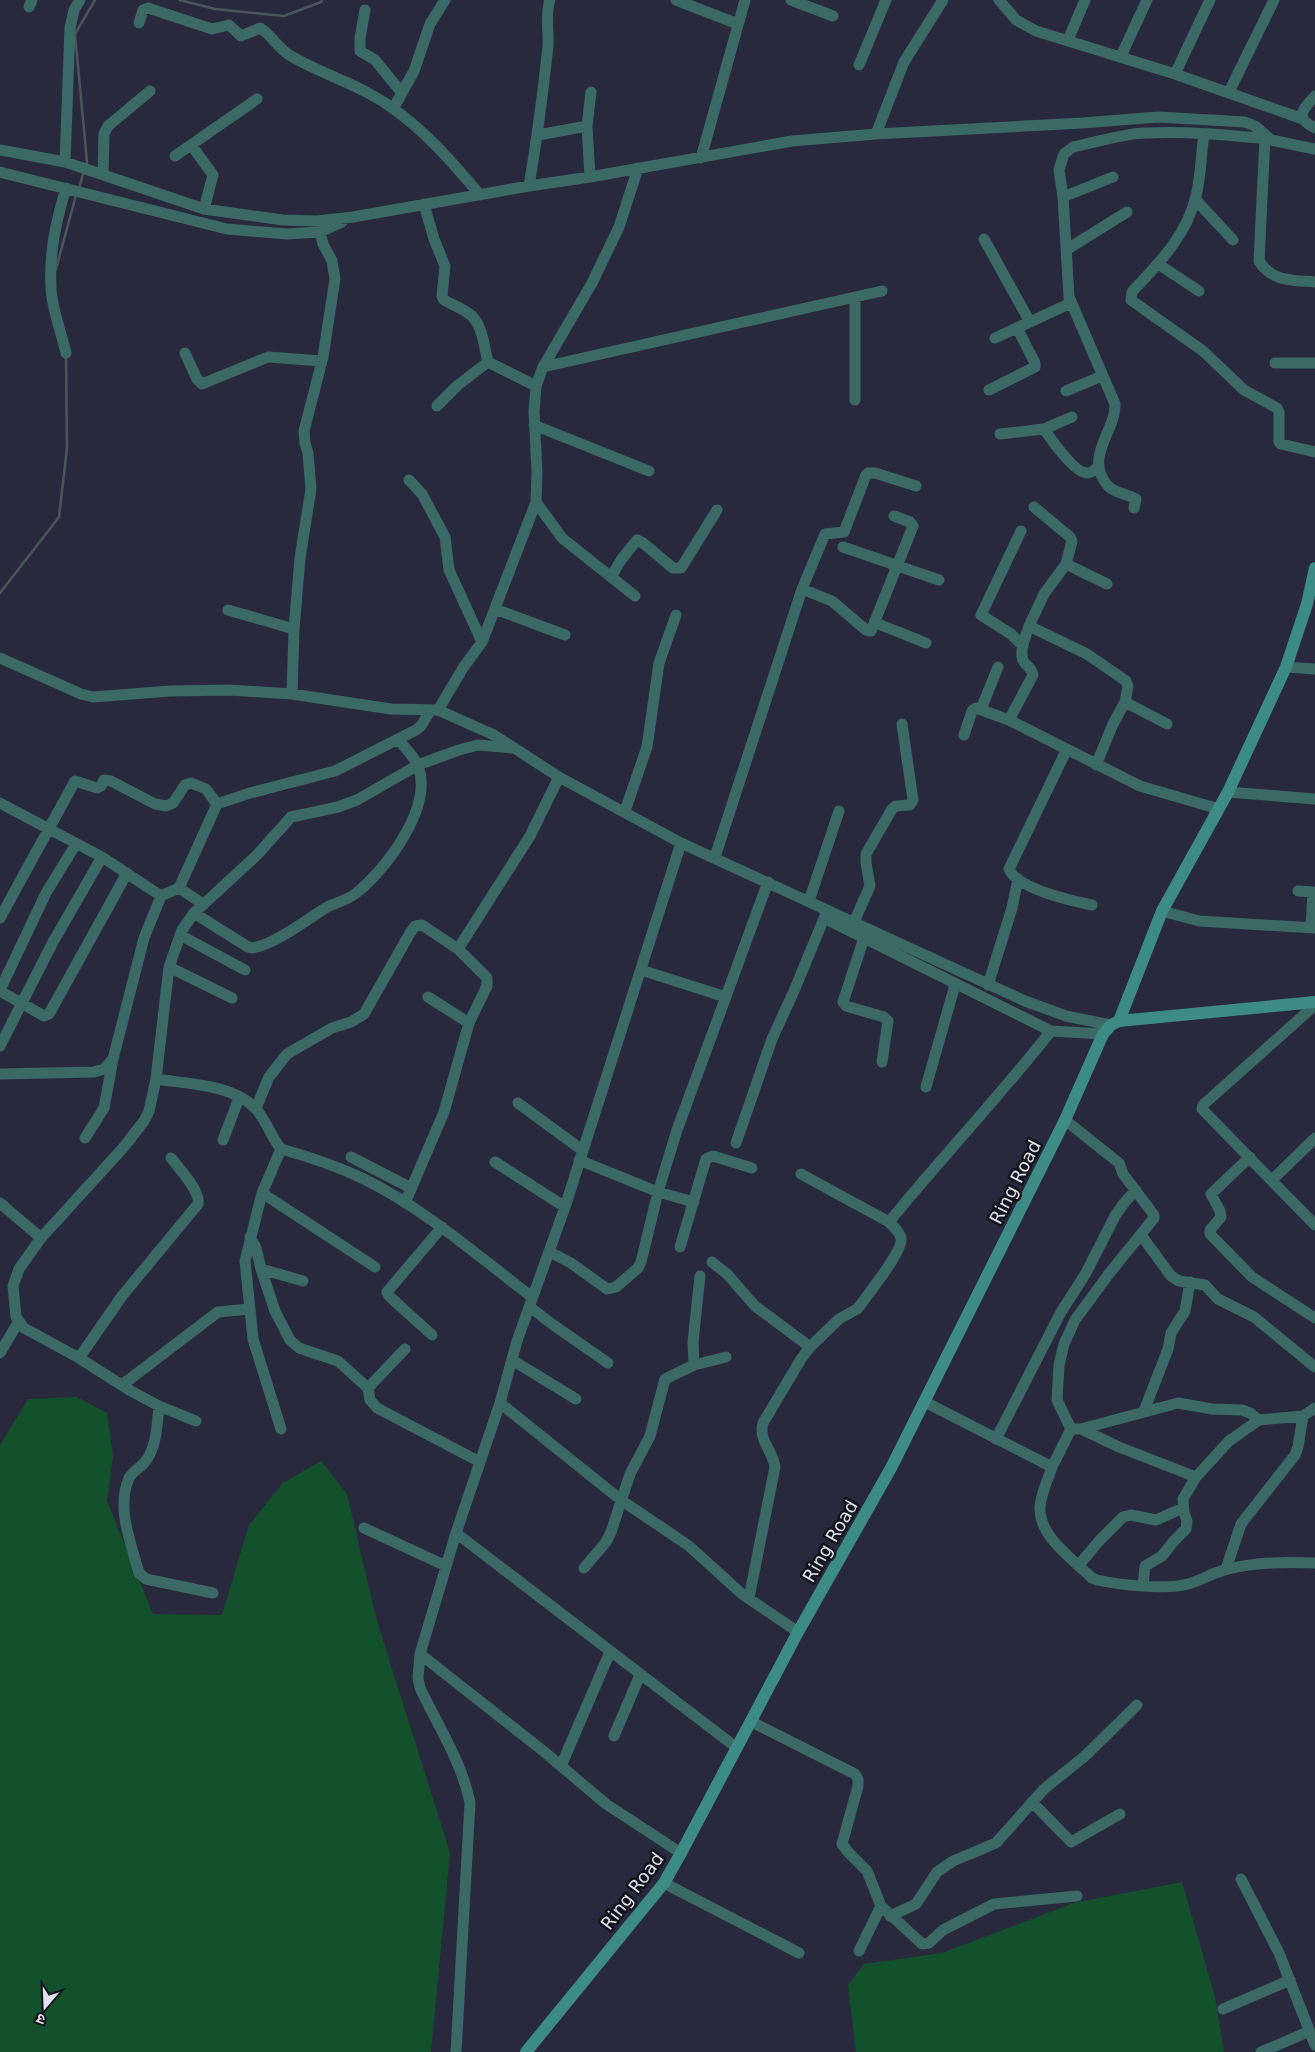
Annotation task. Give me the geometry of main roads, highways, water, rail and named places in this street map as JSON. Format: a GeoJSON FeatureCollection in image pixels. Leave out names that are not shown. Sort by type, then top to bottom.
{"type":"FeatureCollection","features":[{"type":"Feature","properties":{"kind":"waterway"},"geometry":{"type":"LineString","coordinates":[[86,166],[75,34],[95,0]]}},
{"type":"Feature","properties":{"kind":"waterway"},"geometry":{"type":"LineString","coordinates":[[180,0],[215,9],[284,16],[322,0]]}},
{"type":"Feature","properties":{"kind":"waterway"},"geometry":{"type":"LineString","coordinates":[[79,188],[84,171]]}},
{"type":"Feature","properties":{"kind":"waterway"},"geometry":{"type":"LineString","coordinates":[[56,269],[76,195]]}},
{"type":"Feature","properties":{"kind":"waterway"},"geometry":{"type":"LineString","coordinates":[[0,593],[59,517],[67,448],[66,355]]}}]}
